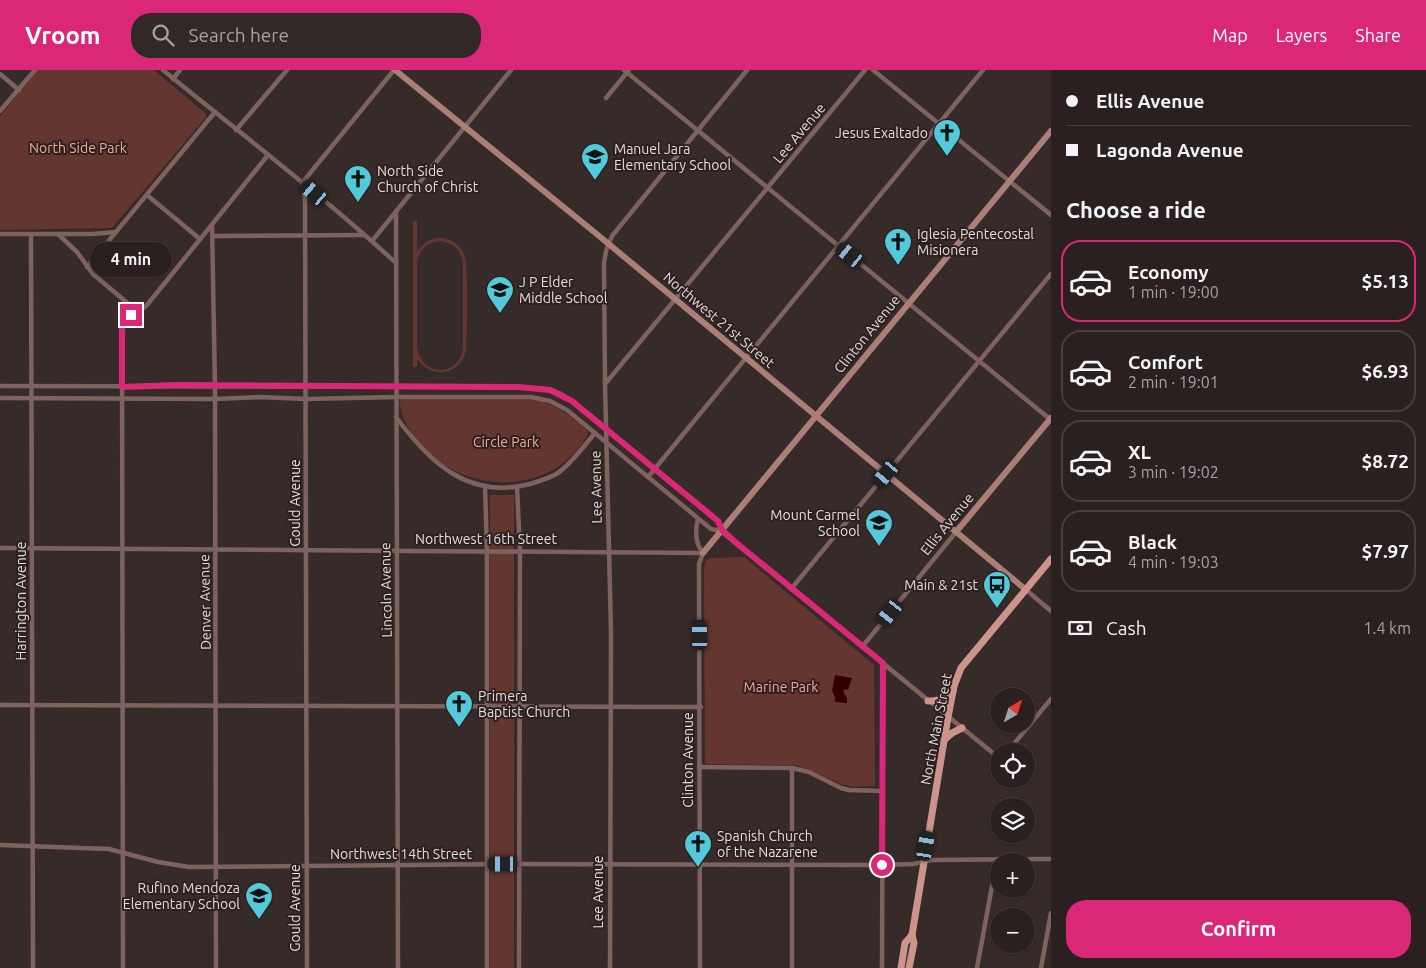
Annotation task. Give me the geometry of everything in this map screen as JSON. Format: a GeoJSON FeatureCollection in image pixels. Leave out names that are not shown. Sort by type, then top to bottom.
{"type":"FeatureCollection","features":[{"type":"Feature","properties":{"kind":"main road","name":"North Main Street"},"geometry":{"type":"LineString","coordinates":[[910,968],[914,943],[912,935],[953,690],[961,668],[1051,559]]}},
{"type":"Feature","properties":{"kind":"main road"},"geometry":{"type":"LineString","coordinates":[[928,701],[948,697],[953,690]]}},
{"type":"Feature","properties":{"kind":"main road"},"geometry":{"type":"LineString","coordinates":[[945,739],[962,728]]}},
{"type":"Feature","properties":{"kind":"main road","name":"North Main Street"},"geometry":{"type":"LineString","coordinates":[[901,968],[905,943],[912,935]]}},
{"type":"Feature","properties":{"kind":"street"},"geometry":{"type":"LineString","coordinates":[[0,111],[35,70]]}},
{"type":"Feature","properties":{"kind":"street"},"geometry":{"type":"LineString","coordinates":[[163,70],[302,183],[396,263]]}},
{"type":"Feature","properties":{"kind":"street"},"geometry":{"type":"LineString","coordinates":[[173,79],[180,70]]}},
{"type":"Feature","properties":{"kind":"street"},"geometry":{"type":"LineString","coordinates":[[236,130],[287,70]]}},
{"type":"Feature","properties":{"kind":"street"},"geometry":{"type":"LineString","coordinates":[[302,183],[395,70]]}},
{"type":"Feature","properties":{"kind":"street","name":"Northwest 21st Street"},"geometry":{"type":"LineString","coordinates":[[395,70],[1025,590]]}},
{"type":"Feature","properties":{"kind":"street"},"geometry":{"type":"LineString","coordinates":[[372,241],[511,70]]}},
{"type":"Feature","properties":{"kind":"street"},"geometry":{"type":"LineString","coordinates":[[606,384],[604,262],[608,244],[612,236],[747,70]]}},
{"type":"Feature","properties":{"kind":"street","name":"Lee Avenue"},"geometry":{"type":"LineString","coordinates":[[610,968],[611,632],[606,384],[865,70]]}},
{"type":"Feature","properties":{"kind":"street"},"geometry":{"type":"LineString","coordinates":[[873,70],[1051,215]]}},
{"type":"Feature","properties":{"kind":"street"},"geometry":{"type":"LineString","coordinates":[[648,477],[983,70]]}},
{"type":"Feature","properties":{"kind":"street"},"geometry":{"type":"LineString","coordinates":[[606,98],[627,71],[1051,419]]}},
{"type":"Feature","properties":{"kind":"street"},"geometry":{"type":"LineString","coordinates":[[0,74],[19,90]]}},
{"type":"Feature","properties":{"kind":"street"},"geometry":{"type":"LineString","coordinates":[[87,267],[215,112]]}},
{"type":"Feature","properties":{"kind":"street","name":"Clinton Avenue"},"geometry":{"type":"LineString","coordinates":[[700,968],[699,767],[701,707],[699,564],[702,553],[1051,132]]}},
{"type":"Feature","properties":{"kind":"street"},"geometry":{"type":"LineString","coordinates":[[123,968],[122,329],[126,319],[147,305],[268,155]]}},
{"type":"Feature","properties":{"kind":"street","name":"Gould Avenue"},"geometry":{"type":"LineString","coordinates":[[302,183],[305,198],[307,968]]}},
{"type":"Feature","properties":{"kind":"street"},"geometry":{"type":"LineString","coordinates":[[147,195],[200,240]]}},
{"type":"Feature","properties":{"kind":"street","name":"Lincoln Avenue"},"geometry":{"type":"LineString","coordinates":[[396,211],[398,968]]}},
{"type":"Feature","properties":{"kind":"street","name":"Denver Avenue"},"geometry":{"type":"LineString","coordinates":[[212,225],[217,706],[216,968]]}},
{"type":"Feature","properties":{"kind":"street"},"geometry":{"type":"LineString","coordinates":[[0,234],[59,235],[116,232]]}},
{"type":"Feature","properties":{"kind":"street","name":"Harrington Avenue"},"geometry":{"type":"LineString","coordinates":[[30,235],[33,968]]}},
{"type":"Feature","properties":{"kind":"street"},"geometry":{"type":"LineString","coordinates":[[59,235],[77,252],[93,274],[138,312]]}},
{"type":"Feature","properties":{"kind":"street"},"geometry":{"type":"LineString","coordinates":[[212,236],[364,235]]}},
{"type":"Feature","properties":{"kind":"street"},"geometry":{"type":"LineString","coordinates":[[792,589],[1051,274]]}},
{"type":"Feature","properties":{"kind":"street"},"geometry":{"type":"LineString","coordinates":[[0,386],[518,387],[546,389],[561,394],[606,428],[718,521],[722,530],[990,751]]}},
{"type":"Feature","properties":{"kind":"street"},"geometry":{"type":"LineString","coordinates":[[0,398],[541,398],[567,410],[711,530],[722,530]]}},
{"type":"Feature","properties":{"kind":"street"},"geometry":{"type":"LineString","coordinates":[[396,417],[415,442],[434,460],[464,480],[496,488],[517,487],[557,474],[595,434]]}},
{"type":"Feature","properties":{"kind":"street","name":"Ellis Avenue"},"geometry":{"type":"LineString","coordinates":[[862,647],[1051,419]]}},
{"type":"Feature","properties":{"kind":"street"},"geometry":{"type":"LineString","coordinates":[[485,486],[487,551],[487,968]]}},
{"type":"Feature","properties":{"kind":"street"},"geometry":{"type":"LineString","coordinates":[[517,487],[520,551],[519,968]]}},
{"type":"Feature","properties":{"kind":"street","name":"Clinton Avenue"},"geometry":{"type":"LineString","coordinates":[[698,519],[696,542],[702,553]]}},
{"type":"Feature","properties":{"kind":"street","name":"Northwest 16th Street"},"geometry":{"type":"LineString","coordinates":[[0,548],[702,553]]}},
{"type":"Feature","properties":{"kind":"street"},"geometry":{"type":"LineString","coordinates":[[1025,590],[1051,611]]}},
{"type":"Feature","properties":{"kind":"street"},"geometry":{"type":"LineString","coordinates":[[882,968],[883,663]]}},
{"type":"Feature","properties":{"kind":"street"},"geometry":{"type":"LineString","coordinates":[[1015,743],[1051,699]]}},
{"type":"Feature","properties":{"kind":"street"},"geometry":{"type":"LineString","coordinates":[[0,705],[701,707]]}},
{"type":"Feature","properties":{"kind":"street"},"geometry":{"type":"LineString","coordinates":[[699,767],[792,768],[809,772],[841,788],[882,791]]}},
{"type":"Feature","properties":{"kind":"street"},"geometry":{"type":"LineString","coordinates":[[792,768],[792,968]]}},
{"type":"Feature","properties":{"kind":"street","name":"Northwest 14th Street"},"geometry":{"type":"LineString","coordinates":[[0,845],[109,849],[158,862],[189,867],[520,864],[882,865],[913,864],[932,860],[990,859]]}},
{"type":"Feature","properties":{"kind":"street","name":"Northwest 14th Street"},"geometry":{"type":"LineString","coordinates":[[1035,859],[1051,859]]}},
{"type":"Feature","properties":{"kind":"street"},"geometry":{"type":"LineString","coordinates":[[978,968],[990,898]]}},
{"type":"Feature","properties":{"kind":"street"},"geometry":{"type":"LineString","coordinates":[[1041,968],[1051,914]]}},
{"type":"Feature","properties":{"kind":"green space","name":"North Side Park"},"geometry":{"type":"Polygon","coordinates":[[[38,70],[154,70],[206,114],[206,117],[112,228],[0,230],[0,116],[38,70]]]}},
{"type":"Feature","properties":{"kind":"green space"},"geometry":{"type":"Polygon","coordinates":[[[413,221],[417,221],[417,251],[428,241],[435,238],[443,238],[455,243],[464,254],[467,286],[467,331],[466,351],[463,359],[452,370],[437,372],[430,370],[417,359],[417,367],[413,367],[413,221]],[[440,241],[428,245],[422,250],[417,261],[417,347],[424,363],[438,370],[453,366],[463,350],[462,259],[456,248],[440,241]]]}},
{"type":"Feature","properties":{"kind":"green space","name":"Circle Park"},"geometry":{"type":"Polygon","coordinates":[[[402,399],[532,399],[562,410],[587,430],[588,434],[568,459],[543,475],[514,482],[484,480],[456,471],[430,455],[411,432],[399,403],[402,399]]]}},
{"type":"Feature","properties":{"kind":"green space"},"geometry":{"type":"Polygon","coordinates":[[[490,495],[514,495],[514,968],[490,968],[490,495]]]}},
{"type":"Feature","properties":{"kind":"green space","name":"Marine Park"},"geometry":{"type":"Polygon","coordinates":[[[744,557],[874,665],[875,786],[855,787],[841,784],[795,765],[707,764],[705,762],[704,568],[706,561],[710,558],[744,557]]]}},
{"type":"Feature","properties":{"kind":"shaded area"},"geometry":{"type":"Polygon","coordinates":[[[835,675],[852,678],[848,690],[845,689],[843,691],[847,698],[847,703],[835,702],[832,691],[835,675]]]}},
{"type":"Feature","properties":{"kind":"place","name":"Jesus Exaltado"},"geometry":{"type":"Point","coordinates":[947,157]}},
{"type":"Feature","properties":{"kind":"place","name":"Manuel Jara Elementary School"},"geometry":{"type":"Point","coordinates":[595,181]}},
{"type":"Feature","properties":{"kind":"place","name":"North Side Church of Christ"},"geometry":{"type":"Point","coordinates":[358,203]}},
{"type":"Feature","properties":{"kind":"place","name":"Iglesia Pentecostal Misionera"},"geometry":{"type":"Point","coordinates":[898,266]}},
{"type":"Feature","properties":{"kind":"place","name":"J P Elder Middle School"},"geometry":{"type":"Point","coordinates":[500,314]}},
{"type":"Feature","properties":{"kind":"place","name":"Mount Carmel School"},"geometry":{"type":"Point","coordinates":[879,547]}},
{"type":"Feature","properties":{"kind":"place","name":"Main & 21st"},"geometry":{"type":"Point","coordinates":[997,609]}},
{"type":"Feature","properties":{"kind":"place","name":"Primera Baptist Church"},"geometry":{"type":"Point","coordinates":[459,728]}},
{"type":"Feature","properties":{"kind":"place","name":"Spanish Church of the Nazarene"},"geometry":{"type":"Point","coordinates":[698,868]}},
{"type":"Feature","properties":{"kind":"place","name":"Rufino Mendoza Elementary School"},"geometry":{"type":"Point","coordinates":[259,920]}},
{"type":"Feature","properties":{"kind":"route"},"geometry":{"type":"LineString","coordinates":[[131,315],[126,319],[122,329],[122,387],[177,385],[215,387],[518,387],[550,390],[572,401],[718,521],[722,530],[734,541],[883,663],[882,865]]}}]}
